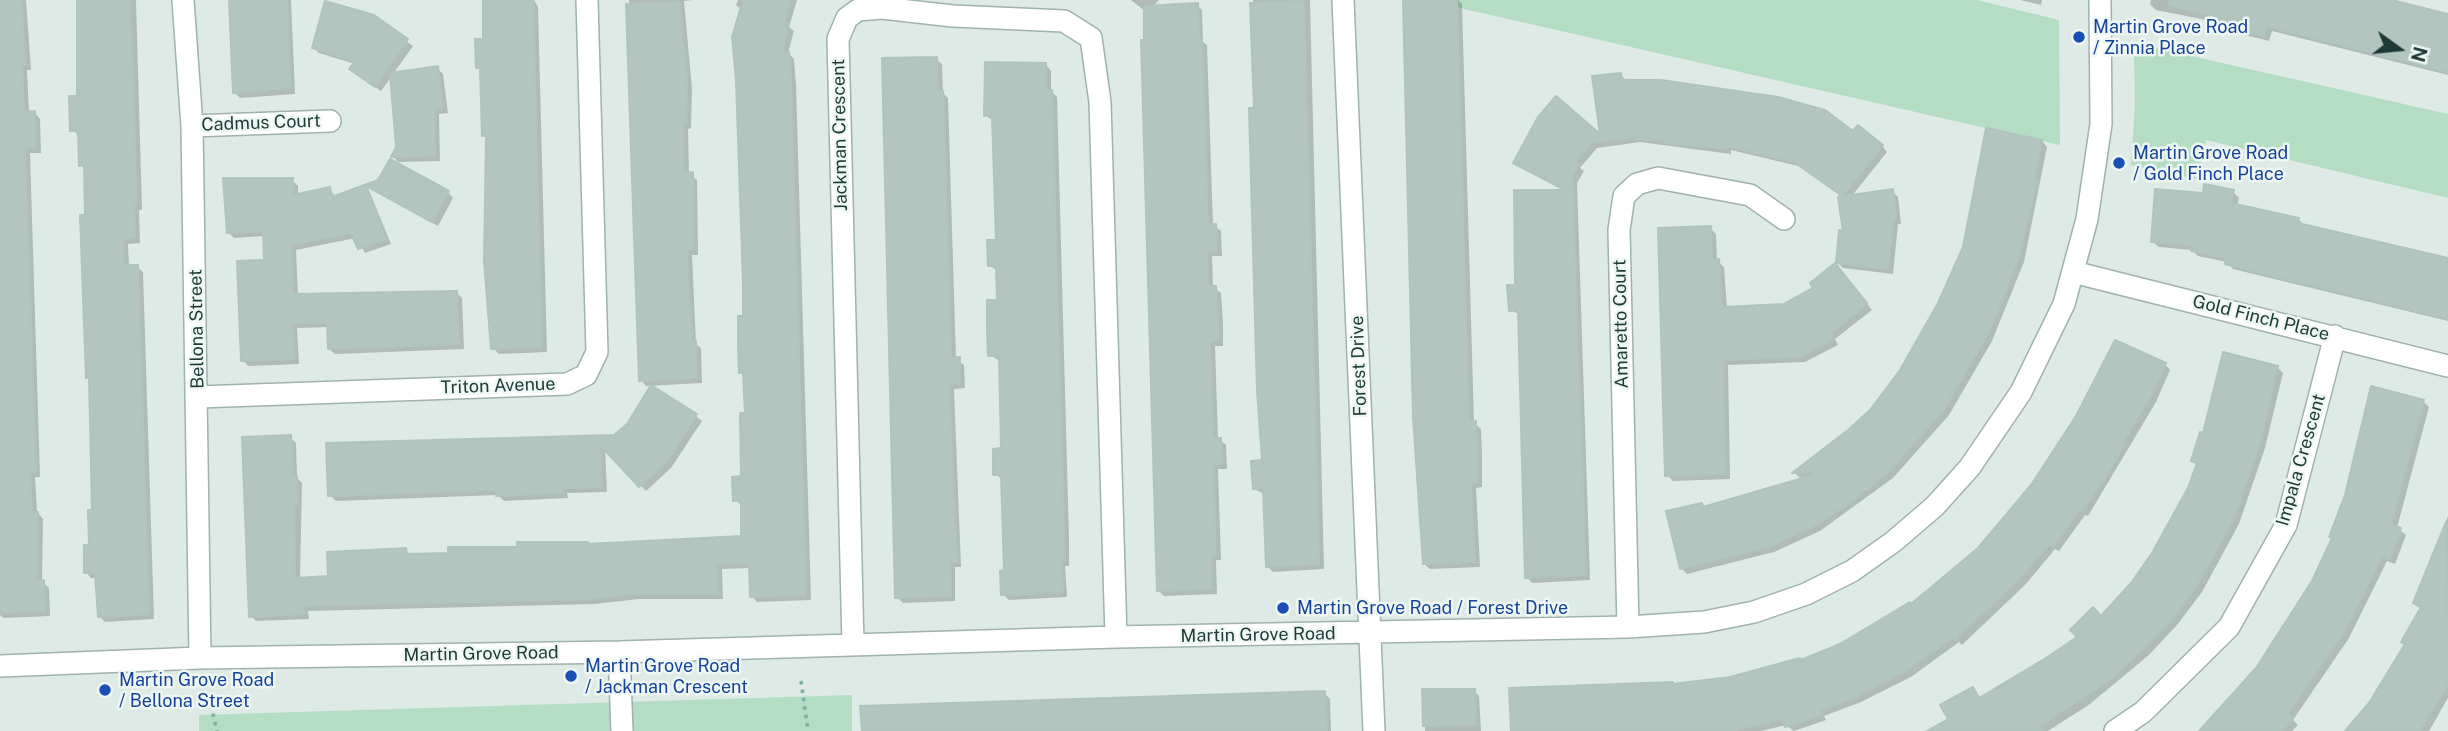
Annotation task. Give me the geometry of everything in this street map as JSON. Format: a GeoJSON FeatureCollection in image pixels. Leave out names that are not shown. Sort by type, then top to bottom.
{"type":"FeatureCollection","features":[{"type":"Feature","properties":{"kind":"street","name":"Bellona Street"},"geometry":{"type":"LineString","coordinates":[[183,0],[192,126],[200,658]]}},
{"type":"Feature","properties":{"kind":"street","name":"Triton Avenue"},"geometry":{"type":"LineString","coordinates":[[198,397],[567,384],[586,375],[597,352],[587,0]]}},
{"type":"Feature","properties":{"kind":"street","name":"Forest Drive"},"geometry":{"type":"LineString","coordinates":[[1343,0],[1374,731]]}},
{"type":"Feature","properties":{"kind":"street","name":"Martin Grove Road"},"geometry":{"type":"LineString","coordinates":[[0,667],[200,658],[619,652],[1116,637],[1628,627],[1704,622],[1754,612],[1806,594],[1852,571],[1893,542],[1935,506],[1970,467],[2003,423],[2050,337],[2073,272],[2087,219],[2099,146],[2102,87],[2100,0]]}},
{"type":"Feature","properties":{"kind":"street","name":"Jackman Crescent"},"geometry":{"type":"LineString","coordinates":[[853,644],[838,39],[846,18],[858,10],[882,8],[953,16],[1063,21],[1091,38],[1100,102],[1116,637]]}},
{"type":"Feature","properties":{"kind":"street","name":"Cadmus Court"},"geometry":{"type":"LineString","coordinates":[[192,126],[330,121]]}},
{"type":"Feature","properties":{"kind":"street","name":"Amaretto Court"},"geometry":{"type":"LineString","coordinates":[[1628,627],[1619,230],[1624,196],[1637,184],[1658,178],[1750,195],[1783,219]]}},
{"type":"Feature","properties":{"kind":"street","name":"Gold Finch Place"},"geometry":{"type":"LineString","coordinates":[[2073,272],[2448,366]]}},
{"type":"Feature","properties":{"kind":"street","name":"Impala Crescent"},"geometry":{"type":"LineString","coordinates":[[2115,731],[2143,712],[2229,627],[2286,525],[2335,336]]}},
{"type":"Feature","properties":{"kind":"street"},"geometry":{"type":"LineString","coordinates":[[619,652],[622,731]]}},
{"type":"Feature","properties":{"kind":"path"},"geometry":{"type":"LineString","coordinates":[[802,681],[808,731]]}},
{"type":"Feature","properties":{"kind":"path"},"geometry":{"type":"LineString","coordinates":[[209,697],[217,731]]}},
{"type":"Feature","properties":{"kind":"green space"},"geometry":{"type":"Polygon","coordinates":[[[1425,0],[1977,0],[2059,20],[2060,145],[1425,0]]]}},
{"type":"Feature","properties":{"kind":"green space"},"geometry":{"type":"Polygon","coordinates":[[[2134,43],[2448,114],[2448,198],[2206,140],[2197,179],[2131,165],[2135,106],[2134,43]]]}},
{"type":"Feature","properties":{"kind":"green space"},"geometry":{"type":"Polygon","coordinates":[[[852,695],[852,731],[199,731],[199,715],[852,695]]]}},
{"type":"Feature","properties":{"kind":"building"},"geometry":{"type":"Polygon","coordinates":[[[0,0],[21,0],[26,65],[22,65],[24,112],[35,111],[36,148],[25,148],[36,472],[30,472],[32,512],[38,512],[37,581],[44,580],[45,611],[0,613],[0,0]]]}},
{"type":"Feature","properties":{"kind":"building"},"geometry":{"type":"Polygon","coordinates":[[[77,0],[130,0],[137,205],[134,205],[135,238],[123,239],[124,265],[138,265],[149,614],[98,617],[95,573],[84,573],[84,545],[89,545],[88,510],[92,510],[89,377],[86,378],[80,215],[85,215],[84,165],[79,166],[78,131],[70,131],[69,96],[77,96],[77,0]]]}},
{"type":"Feature","properties":{"kind":"building"},"geometry":{"type":"Polygon","coordinates":[[[229,0],[287,0],[291,88],[233,93],[229,0]]]}},
{"type":"Feature","properties":{"kind":"building"},"geometry":{"type":"Polygon","coordinates":[[[483,0],[533,0],[542,347],[491,349],[484,261],[486,136],[482,136],[480,68],[476,68],[475,39],[483,39],[483,0]]]}},
{"type":"Feature","properties":{"kind":"building"},"geometry":{"type":"Polygon","coordinates":[[[743,0],[790,0],[784,23],[789,24],[782,52],[789,52],[791,78],[806,595],[750,597],[749,563],[717,564],[718,594],[633,594],[589,599],[303,606],[304,614],[249,617],[242,437],[291,435],[298,505],[294,505],[295,578],[328,576],[327,552],[406,548],[407,554],[448,553],[448,547],[517,547],[517,542],[588,544],[741,536],[741,500],[733,501],[732,477],[741,476],[740,413],[745,413],[743,372],[739,373],[738,348],[738,316],[743,316],[743,283],[732,37],[743,0]]]}},
{"type":"Feature","properties":{"kind":"building"},"geometry":{"type":"Polygon","coordinates":[[[1403,0],[1457,0],[1469,422],[1476,421],[1477,448],[1477,482],[1471,483],[1475,562],[1423,564],[1413,417],[1403,0]]]}},
{"type":"Feature","properties":{"kind":"building"},"geometry":{"type":"Polygon","coordinates":[[[2169,0],[2392,0],[2448,14],[2448,72],[2266,26],[2264,36],[2229,28],[2231,21],[2169,5],[2169,0]]]}},
{"type":"Feature","properties":{"kind":"building"},"geometry":{"type":"Polygon","coordinates":[[[325,1],[374,15],[408,39],[375,87],[349,69],[355,61],[312,48],[325,1]]]}},
{"type":"Feature","properties":{"kind":"building"},"geometry":{"type":"Polygon","coordinates":[[[1304,1],[1319,564],[1266,567],[1263,489],[1253,489],[1251,461],[1262,460],[1257,390],[1249,108],[1254,108],[1250,3],[1304,1]]]}},
{"type":"Feature","properties":{"kind":"building"},"geometry":{"type":"Polygon","coordinates":[[[680,2],[687,82],[686,123],[683,124],[684,173],[693,172],[693,250],[687,250],[692,341],[696,341],[697,378],[639,381],[626,4],[680,2]]]}},
{"type":"Feature","properties":{"kind":"building"},"geometry":{"type":"Polygon","coordinates":[[[1198,3],[1199,38],[1202,38],[1208,224],[1216,224],[1217,251],[1207,251],[1209,286],[1216,286],[1219,341],[1210,341],[1213,438],[1221,438],[1222,464],[1213,464],[1216,555],[1211,555],[1212,589],[1157,591],[1141,40],[1144,40],[1144,6],[1198,3]]]}},
{"type":"Feature","properties":{"kind":"building"},"geometry":{"type":"Polygon","coordinates":[[[937,57],[938,91],[943,91],[951,358],[960,357],[960,383],[949,384],[957,562],[950,562],[951,596],[895,598],[882,58],[937,57]]]}},
{"type":"Feature","properties":{"kind":"building"},"geometry":{"type":"Polygon","coordinates":[[[985,62],[1046,63],[1046,90],[1052,90],[1065,561],[1061,561],[1063,592],[1001,595],[1000,571],[1004,570],[1001,475],[993,475],[993,449],[1001,448],[999,356],[988,356],[987,330],[987,300],[997,300],[996,266],[988,266],[987,240],[996,240],[992,116],[984,116],[985,62]]]}},
{"type":"Feature","properties":{"kind":"building"},"geometry":{"type":"Polygon","coordinates":[[[438,66],[443,108],[435,109],[435,156],[391,157],[396,147],[390,73],[438,66]]]}},
{"type":"Feature","properties":{"kind":"building"},"geometry":{"type":"Polygon","coordinates":[[[1621,73],[1622,80],[1661,80],[1778,97],[1825,110],[1853,131],[1858,125],[1883,145],[1842,196],[1794,162],[1726,146],[1726,149],[1665,143],[1666,140],[1635,140],[1635,137],[1591,143],[1575,162],[1579,164],[1572,176],[1586,575],[1525,578],[1518,310],[1509,311],[1507,285],[1515,285],[1514,190],[1565,190],[1513,163],[1538,117],[1556,96],[1600,134],[1592,76],[1621,73]]]}},
{"type":"Feature","properties":{"kind":"building"},"geometry":{"type":"Polygon","coordinates":[[[1986,128],[2042,140],[2034,181],[2037,181],[2019,256],[2003,299],[1987,335],[1944,409],[1888,472],[1851,502],[1814,526],[1768,547],[1680,569],[1666,511],[1702,503],[1703,507],[1813,475],[1813,472],[1792,473],[1870,410],[1900,370],[1938,303],[1963,247],[1986,128]]]}},
{"type":"Feature","properties":{"kind":"building"},"geometry":{"type":"Polygon","coordinates":[[[390,159],[449,191],[432,222],[365,185],[387,239],[358,249],[351,233],[291,245],[293,294],[457,291],[459,344],[328,349],[327,322],[292,323],[294,359],[241,361],[237,261],[264,260],[263,231],[227,233],[223,178],[293,178],[293,195],[330,187],[332,197],[378,180],[390,159]]]}},
{"type":"Feature","properties":{"kind":"building"},"geometry":{"type":"Polygon","coordinates":[[[2204,184],[2234,190],[2231,203],[2299,218],[2298,223],[2448,258],[2448,319],[2225,264],[2226,258],[2191,251],[2192,245],[2151,242],[2155,189],[2203,193],[2204,184]]]}},
{"type":"Feature","properties":{"kind":"building"},"geometry":{"type":"Polygon","coordinates":[[[1893,189],[1896,219],[1893,219],[1888,269],[1836,263],[1839,230],[1843,231],[1838,197],[1893,189]]]}},
{"type":"Feature","properties":{"kind":"building"},"geometry":{"type":"Polygon","coordinates":[[[1711,226],[1712,260],[1719,259],[1722,307],[1784,304],[1813,288],[1810,283],[1835,263],[1867,303],[1831,333],[1834,339],[1799,357],[1723,360],[1725,474],[1665,476],[1658,228],[1711,226]]]}},
{"type":"Feature","properties":{"kind":"building"},"geometry":{"type":"Polygon","coordinates":[[[2115,340],[2166,363],[2151,396],[2122,442],[2125,443],[2107,475],[2053,547],[2049,544],[2020,578],[1955,640],[1952,638],[1905,671],[1855,697],[1820,710],[1822,715],[1785,727],[1782,719],[1731,731],[1511,731],[1509,688],[1673,684],[1730,677],[1800,658],[1801,660],[1840,644],[1910,602],[1911,604],[1978,548],[2031,485],[2076,416],[2115,340]]]}},
{"type":"Feature","properties":{"kind":"building"},"geometry":{"type":"Polygon","coordinates":[[[2223,352],[2278,366],[2260,442],[2234,518],[2196,586],[2172,620],[2110,680],[2040,726],[2044,731],[1927,731],[1948,719],[1940,705],[1973,687],[1979,698],[2046,658],[2077,637],[2070,630],[2093,607],[2101,616],[2131,583],[2152,553],[2188,488],[2197,463],[2191,461],[2200,432],[2203,433],[2223,352]]]}},
{"type":"Feature","properties":{"kind":"building"},"geometry":{"type":"Polygon","coordinates":[[[651,385],[697,414],[666,462],[639,487],[600,445],[602,487],[563,488],[563,493],[496,496],[496,490],[328,496],[326,443],[614,435],[627,424],[651,385]]]}},
{"type":"Feature","properties":{"kind":"building"},"geometry":{"type":"Polygon","coordinates":[[[2371,386],[2424,400],[2391,524],[2401,528],[2390,559],[2382,557],[2344,632],[2288,713],[2293,718],[2282,731],[2199,731],[2256,668],[2312,581],[2332,538],[2329,537],[2345,495],[2371,386]]]}},
{"type":"Feature","properties":{"kind":"building"},"geometry":{"type":"Polygon","coordinates":[[[2446,522],[2448,684],[2419,731],[2345,731],[2369,703],[2405,644],[2401,642],[2421,607],[2413,603],[2446,522]]]}},
{"type":"Feature","properties":{"kind":"building"},"geometry":{"type":"Polygon","coordinates":[[[1422,689],[1475,689],[1476,725],[1423,726],[1422,689]]]}},
{"type":"Feature","properties":{"kind":"building"},"geometry":{"type":"Polygon","coordinates":[[[1325,691],[1327,731],[862,731],[860,706],[1325,691]]]}},
{"type":"Feature","properties":{"kind":"place","name":"Martin Grove Road / Zinnia Place"},"geometry":{"type":"Point","coordinates":[2079,37]}},
{"type":"Feature","properties":{"kind":"place","name":"Martin Grove Road / Gold Finch Place"},"geometry":{"type":"Point","coordinates":[2119,163]}},
{"type":"Feature","properties":{"kind":"place","name":"Martin Grove Road / Forest Drive"},"geometry":{"type":"Point","coordinates":[1283,608]}},
{"type":"Feature","properties":{"kind":"place","name":"Martin Grove Road / Jackman Crescent"},"geometry":{"type":"Point","coordinates":[571,676]}},
{"type":"Feature","properties":{"kind":"place","name":"Martin Grove Road / Bellona Street"},"geometry":{"type":"Point","coordinates":[105,690]}}]}
